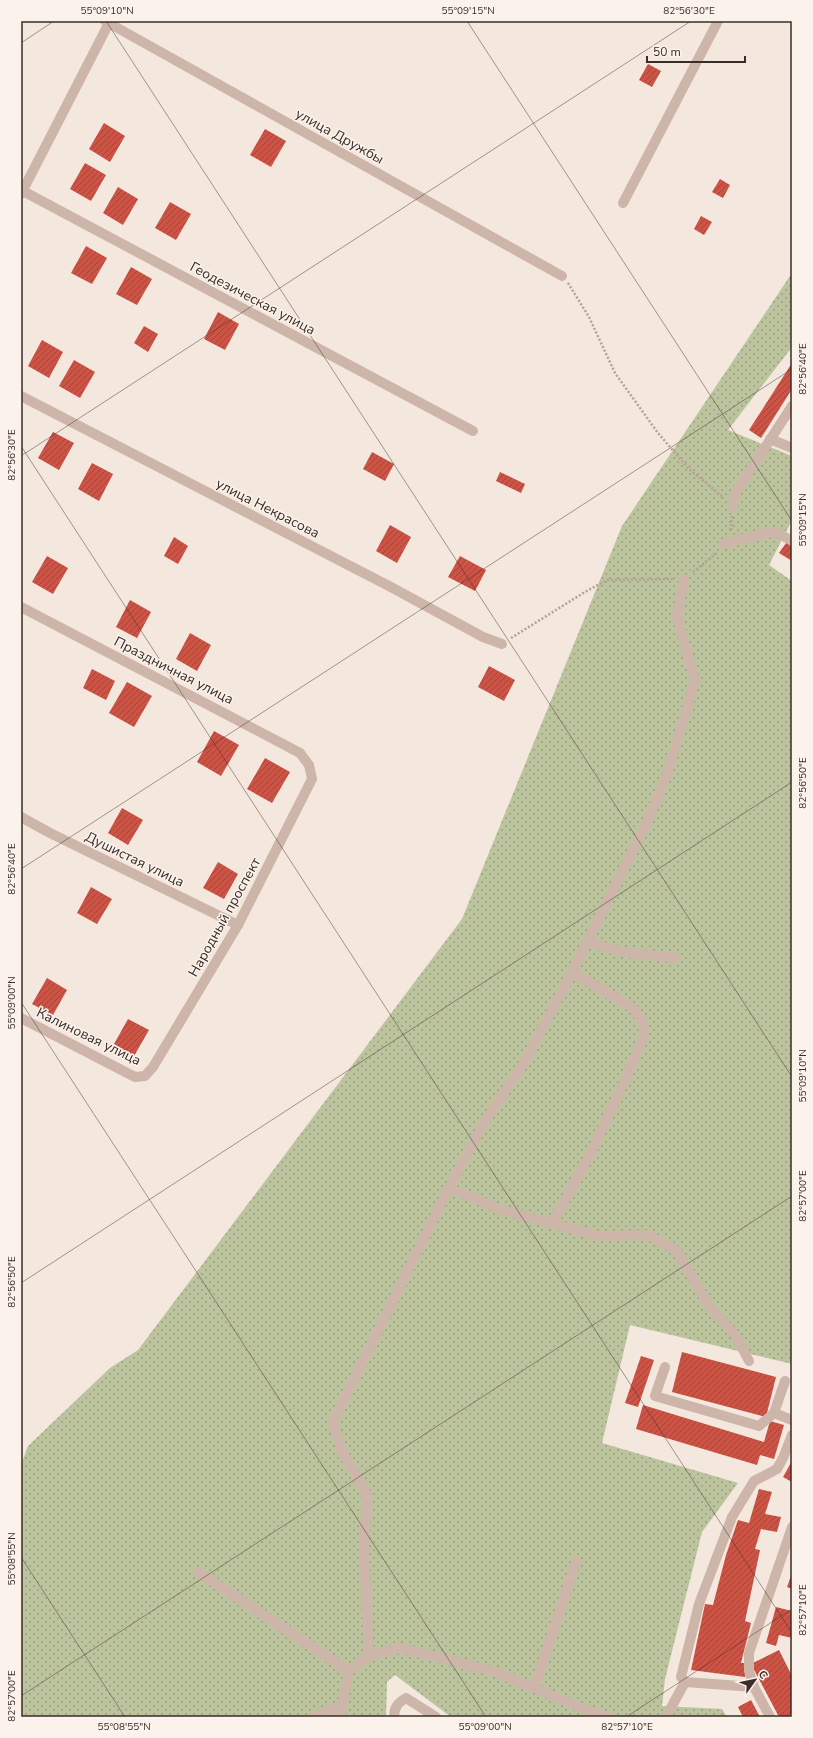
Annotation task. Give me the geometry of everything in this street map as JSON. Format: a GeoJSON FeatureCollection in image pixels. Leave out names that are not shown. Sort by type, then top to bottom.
{"type":"FeatureCollection","features":[{"type":"Feature","properties":{"kind":"street"},"geometry":{"type":"LineString","coordinates":[[623,203],[718,21]]}},
{"type":"Feature","properties":{"kind":"street"},"geometry":{"type":"LineString","coordinates":[[21,192],[108,22]]}},
{"type":"Feature","properties":{"kind":"street","name":"улица Дружбы"},"geometry":{"type":"LineString","coordinates":[[108,22],[562,276]]}},
{"type":"Feature","properties":{"kind":"street","name":"Геодезическая улица"},"geometry":{"type":"LineString","coordinates":[[21,192],[473,431]]}},
{"type":"Feature","properties":{"kind":"street","name":"улица Некрасова"},"geometry":{"type":"LineString","coordinates":[[21,396],[382,582],[483,637],[502,644]]}},
{"type":"Feature","properties":{"kind":"street"},"geometry":{"type":"LineString","coordinates":[[733,506],[736,492],[792,406]]}},
{"type":"Feature","properties":{"kind":"street"},"geometry":{"type":"LineString","coordinates":[[770,439],[792,448]]}},
{"type":"Feature","properties":{"kind":"street"},"geometry":{"type":"LineString","coordinates":[[723,544],[766,533],[778,534],[792,541]]}},
{"type":"Feature","properties":{"kind":"street"},"geometry":{"type":"LineString","coordinates":[[369,1656],[364,1549],[367,1495],[341,1449],[333,1422],[449,1188],[485,1121],[524,1063],[572,972],[648,820],[664,781],[695,681],[677,616],[684,579]]}},
{"type":"Feature","properties":{"kind":"street","name":"Праздничная улица"},"geometry":{"type":"LineString","coordinates":[[21,607],[300,753],[309,764]]}},
{"type":"Feature","properties":{"kind":"street","name":"Народный проспект"},"geometry":{"type":"LineString","coordinates":[[145,1076],[153,1067],[238,925],[312,779],[309,764]]}},
{"type":"Feature","properties":{"kind":"street","name":"Душистая улица"},"geometry":{"type":"LineString","coordinates":[[21,817],[50,833],[238,925]]}},
{"type":"Feature","properties":{"kind":"street"},"geometry":{"type":"LineString","coordinates":[[587,942],[622,952],[676,958]]}},
{"type":"Feature","properties":{"kind":"street"},"geometry":{"type":"LineString","coordinates":[[552,1224],[592,1151],[644,1036],[643,1022],[633,1008],[572,972]]}},
{"type":"Feature","properties":{"kind":"street","name":"Калиновая улица"},"geometry":{"type":"LineString","coordinates":[[21,1018],[135,1077],[145,1076]]}},
{"type":"Feature","properties":{"kind":"street"},"geometry":{"type":"LineString","coordinates":[[449,1188],[502,1210],[599,1236],[649,1235],[677,1251],[709,1306],[735,1335],[749,1362]]}},
{"type":"Feature","properties":{"kind":"street"},"geometry":{"type":"LineString","coordinates":[[665,1367],[655,1396],[759,1426],[774,1413],[785,1381]]}},
{"type":"Feature","properties":{"kind":"street"},"geometry":{"type":"LineString","coordinates":[[774,1413],[792,1420]]}},
{"type":"Feature","properties":{"kind":"street"},"geometry":{"type":"LineString","coordinates":[[754,1687],[685,1682],[681,1677],[699,1604],[732,1517],[754,1482],[777,1469],[792,1435]]}},
{"type":"Feature","properties":{"kind":"street"},"geometry":{"type":"LineString","coordinates":[[770,1717],[754,1687],[749,1671],[749,1653],[792,1527]]}},
{"type":"Feature","properties":{"kind":"street"},"geometry":{"type":"LineString","coordinates":[[534,1688],[576,1561]]}},
{"type":"Feature","properties":{"kind":"street"},"geometry":{"type":"LineString","coordinates":[[198,1572],[350,1671]]}},
{"type":"Feature","properties":{"kind":"street"},"geometry":{"type":"LineString","coordinates":[[341,1717],[342,1705],[350,1671],[369,1656],[401,1648],[496,1672],[594,1713],[608,1717]]}},
{"type":"Feature","properties":{"kind":"street"},"geometry":{"type":"LineString","coordinates":[[666,1717],[685,1682]]}},
{"type":"Feature","properties":{"kind":"street"},"geometry":{"type":"LineString","coordinates":[[394,1717],[394,1711],[398,1704],[406,1698],[436,1717]]}},
{"type":"Feature","properties":{"kind":"street"},"geometry":{"type":"LineString","coordinates":[[313,1717],[342,1705]]}},
{"type":"Feature","properties":{"kind":"path"},"geometry":{"type":"LineString","coordinates":[[502,644],[585,592],[607,580],[684,579],[719,551],[732,529],[733,506],[689,469],[658,433],[615,373],[589,317],[573,290],[562,276]]}},
{"type":"Feature","properties":{"kind":"green space"},"geometry":{"type":"Polygon","coordinates":[[[792,273],[792,347],[728,430],[792,456],[792,520],[769,565],[792,581],[792,1364],[630,1325],[602,1443],[738,1483],[702,1532],[665,1679],[662,1706],[722,1709],[727,1717],[451,1717],[395,1675],[387,1682],[386,1717],[21,1717],[21,1465],[28,1446],[110,1368],[138,1350],[462,919],[622,526],[792,273]]]}},
{"type":"Feature","properties":{"kind":"building"},"geometry":{"type":"Polygon","coordinates":[[[648,64],[661,71],[652,87],[639,80],[648,64]]]}},
{"type":"Feature","properties":{"kind":"building"},"geometry":{"type":"Polygon","coordinates":[[[104,123],[125,136],[110,162],[89,149],[104,123]]]}},
{"type":"Feature","properties":{"kind":"building"},"geometry":{"type":"Polygon","coordinates":[[[265,129],[286,141],[271,167],[250,155],[265,129]]]}},
{"type":"Feature","properties":{"kind":"building"},"geometry":{"type":"Polygon","coordinates":[[[85,163],[106,175],[91,201],[70,189],[85,163]]]}},
{"type":"Feature","properties":{"kind":"building"},"geometry":{"type":"Polygon","coordinates":[[[720,179],[730,185],[723,198],[712,192],[720,179]]]}},
{"type":"Feature","properties":{"kind":"building"},"geometry":{"type":"Polygon","coordinates":[[[118,187],[138,199],[123,225],[103,213],[118,187]]]}},
{"type":"Feature","properties":{"kind":"building"},"geometry":{"type":"Polygon","coordinates":[[[170,202],[191,214],[176,240],[155,228],[170,202]]]}},
{"type":"Feature","properties":{"kind":"building"},"geometry":{"type":"Polygon","coordinates":[[[701,216],[712,222],[704,235],[694,229],[701,216]]]}},
{"type":"Feature","properties":{"kind":"building"},"geometry":{"type":"Polygon","coordinates":[[[86,246],[107,258],[92,284],[71,273],[86,246]]]}},
{"type":"Feature","properties":{"kind":"building"},"geometry":{"type":"Polygon","coordinates":[[[131,267],[152,279],[137,305],[116,294],[131,267]]]}},
{"type":"Feature","properties":{"kind":"building"},"geometry":{"type":"Polygon","coordinates":[[[218,312],[239,324],[225,350],[204,339],[218,312]]]}},
{"type":"Feature","properties":{"kind":"building"},"geometry":{"type":"Polygon","coordinates":[[[144,326],[158,334],[148,352],[134,343],[144,326]]]}},
{"type":"Feature","properties":{"kind":"building"},"geometry":{"type":"Polygon","coordinates":[[[42,340],[63,352],[49,378],[28,366],[42,340]]]}},
{"type":"Feature","properties":{"kind":"building"},"geometry":{"type":"Polygon","coordinates":[[[74,360],[95,372],[80,398],[59,386],[74,360]]]}},
{"type":"Feature","properties":{"kind":"building"},"geometry":{"type":"Polygon","coordinates":[[[792,363],[792,389],[761,438],[749,430],[792,363]]]}},
{"type":"Feature","properties":{"kind":"building"},"geometry":{"type":"Polygon","coordinates":[[[53,432],[74,443],[59,470],[38,458],[53,432]]]}},
{"type":"Feature","properties":{"kind":"building"},"geometry":{"type":"Polygon","coordinates":[[[372,452],[394,464],[385,481],[363,469],[372,452]]]}},
{"type":"Feature","properties":{"kind":"building"},"geometry":{"type":"Polygon","coordinates":[[[92,463],[113,474],[99,501],[78,489],[92,463]]]}},
{"type":"Feature","properties":{"kind":"building"},"geometry":{"type":"Polygon","coordinates":[[[500,472],[525,484],[521,493],[496,481],[500,472]]]}},
{"type":"Feature","properties":{"kind":"building"},"geometry":{"type":"Polygon","coordinates":[[[390,525],[411,537],[397,563],[376,551],[390,525]]]}},
{"type":"Feature","properties":{"kind":"building"},"geometry":{"type":"Polygon","coordinates":[[[791,536],[792,537],[792,561],[779,553],[791,536]]]}},
{"type":"Feature","properties":{"kind":"building"},"geometry":{"type":"Polygon","coordinates":[[[174,537],[188,546],[178,564],[164,556],[174,537]]]}},
{"type":"Feature","properties":{"kind":"building"},"geometry":{"type":"Polygon","coordinates":[[[47,556],[68,568],[53,594],[32,582],[47,556]]]}},
{"type":"Feature","properties":{"kind":"building"},"geometry":{"type":"Polygon","coordinates":[[[460,556],[486,570],[475,591],[448,577],[460,556]]]}},
{"type":"Feature","properties":{"kind":"building"},"geometry":{"type":"Polygon","coordinates":[[[130,600],[151,612],[137,638],[116,627],[130,600]]]}},
{"type":"Feature","properties":{"kind":"building"},"geometry":{"type":"Polygon","coordinates":[[[190,633],[211,645],[197,671],[176,659],[190,633]]]}},
{"type":"Feature","properties":{"kind":"building"},"geometry":{"type":"Polygon","coordinates":[[[489,666],[515,680],[504,701],[478,687],[489,666]]]}},
{"type":"Feature","properties":{"kind":"building"},"geometry":{"type":"Polygon","coordinates":[[[92,669],[115,681],[106,700],[83,688],[92,669]]]}},
{"type":"Feature","properties":{"kind":"building"},"geometry":{"type":"Polygon","coordinates":[[[127,682],[152,696],[134,727],[109,713],[127,682]]]}},
{"type":"Feature","properties":{"kind":"building"},"geometry":{"type":"Polygon","coordinates":[[[214,731],[239,745],[221,776],[197,762],[214,731]]]}},
{"type":"Feature","properties":{"kind":"building"},"geometry":{"type":"Polygon","coordinates":[[[265,758],[290,772],[272,803],[247,789],[265,758]]]}},
{"type":"Feature","properties":{"kind":"building"},"geometry":{"type":"Polygon","coordinates":[[[122,808],[143,820],[128,845],[108,833],[122,808]]]}},
{"type":"Feature","properties":{"kind":"building"},"geometry":{"type":"Polygon","coordinates":[[[218,862],[238,874],[224,899],[203,888],[218,862]]]}},
{"type":"Feature","properties":{"kind":"building"},"geometry":{"type":"Polygon","coordinates":[[[91,887],[112,899],[97,924],[77,913],[91,887]]]}},
{"type":"Feature","properties":{"kind":"building"},"geometry":{"type":"Polygon","coordinates":[[[47,978],[67,990],[53,1015],[32,1004],[47,978]]]}},
{"type":"Feature","properties":{"kind":"building"},"geometry":{"type":"Polygon","coordinates":[[[128,1019],[149,1030],[134,1056],[114,1044],[128,1019]]]}},
{"type":"Feature","properties":{"kind":"building"},"geometry":{"type":"Polygon","coordinates":[[[682,1352],[776,1377],[766,1417],[672,1392],[682,1352]]]}},
{"type":"Feature","properties":{"kind":"building"},"geometry":{"type":"Polygon","coordinates":[[[641,1356],[654,1360],[638,1407],[625,1403],[641,1356]]]}},
{"type":"Feature","properties":{"kind":"building"},"geometry":{"type":"Polygon","coordinates":[[[643,1405],[764,1442],[770,1421],[784,1425],[774,1459],[760,1455],[757,1465],[636,1429],[643,1405]]]}},
{"type":"Feature","properties":{"kind":"building"},"geometry":{"type":"Polygon","coordinates":[[[792,1461],[792,1482],[783,1477],[792,1461]]]}},
{"type":"Feature","properties":{"kind":"building"},"geometry":{"type":"Polygon","coordinates":[[[759,1489],[772,1492],[765,1514],[781,1517],[777,1532],[761,1529],[755,1549],[760,1550],[745,1621],[751,1623],[741,1663],[745,1663],[745,1677],[691,1670],[705,1604],[713,1605],[726,1555],[738,1520],[749,1523],[759,1489]]]}},
{"type":"Feature","properties":{"kind":"building"},"geometry":{"type":"Polygon","coordinates":[[[792,1573],[792,1589],[787,1587],[792,1573]]]}},
{"type":"Feature","properties":{"kind":"building"},"geometry":{"type":"Polygon","coordinates":[[[776,1607],[792,1611],[792,1638],[779,1635],[776,1646],[766,1643],[776,1607]]]}},
{"type":"Feature","properties":{"kind":"building"},"geometry":{"type":"Polygon","coordinates":[[[779,1650],[792,1676],[792,1717],[779,1717],[751,1664],[779,1650]]]}},
{"type":"Feature","properties":{"kind":"building"},"geometry":{"type":"Polygon","coordinates":[[[751,1700],[760,1717],[743,1717],[738,1707],[751,1700]]]}}]}
